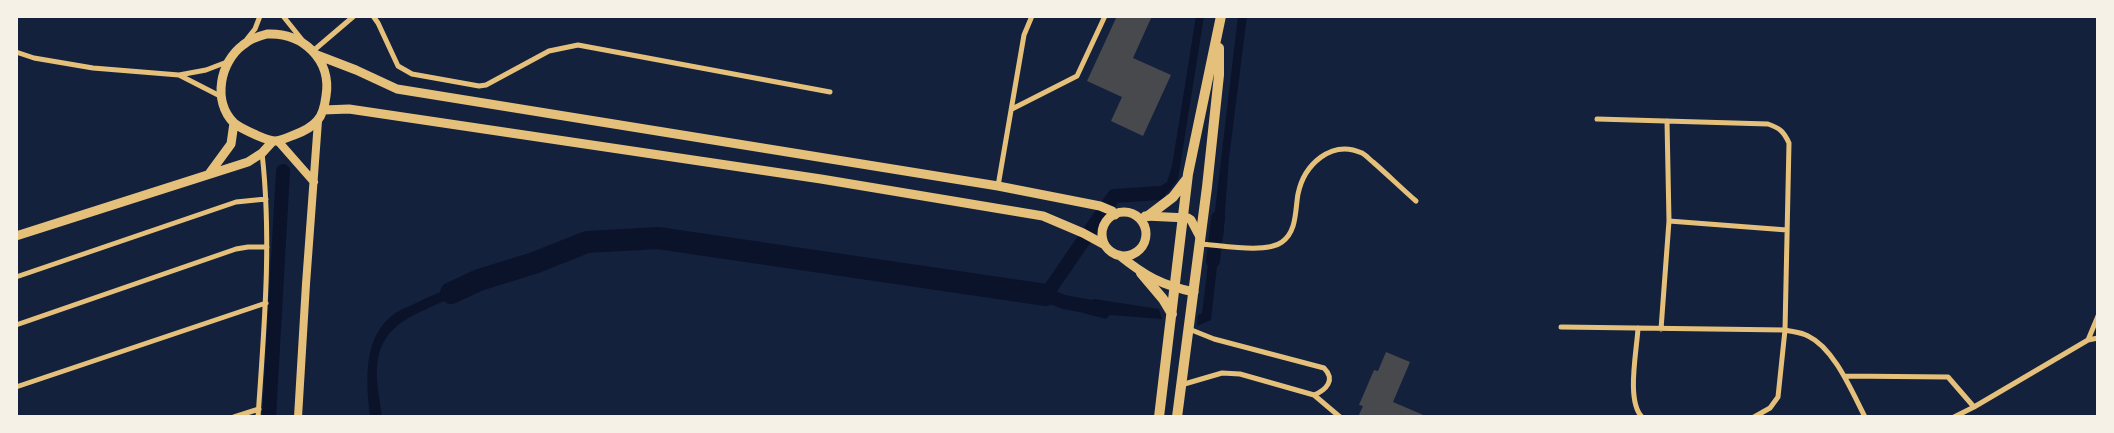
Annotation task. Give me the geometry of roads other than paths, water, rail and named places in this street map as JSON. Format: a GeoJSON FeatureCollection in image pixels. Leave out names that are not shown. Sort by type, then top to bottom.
{"type":"FeatureCollection","features":[{"type":"Feature","properties":{"kind":"main road"},"geometry":{"type":"LineString","coordinates":[[1159,417],[1188,174],[1221,16]]}},
{"type":"Feature","properties":{"kind":"main road"},"geometry":{"type":"LineString","coordinates":[[16,236],[248,162],[276,141],[301,132],[318,121],[323,110],[328,87],[325,70],[315,53],[304,43],[290,36],[274,34],[258,37],[244,44],[227,62],[222,79],[222,97],[226,110],[234,123],[248,131],[276,141]]}},
{"type":"Feature","properties":{"kind":"main road"},"geometry":{"type":"LineString","coordinates":[[1177,417],[1202,242],[1219,75],[1218,35]]}},
{"type":"Feature","properties":{"kind":"main road"},"geometry":{"type":"LineString","coordinates":[[315,53],[397,89],[998,186],[1100,206],[1113,213],[1126,212],[1137,216],[1182,216],[1191,220],[1202,242]]}},
{"type":"Feature","properties":{"kind":"main road"},"geometry":{"type":"LineString","coordinates":[[323,110],[349,109],[821,179],[1043,216],[1083,233],[1119,255],[1141,273],[1163,298],[1172,315]]}},
{"type":"Feature","properties":{"kind":"main road"},"geometry":{"type":"LineString","coordinates":[[209,174],[231,144],[234,123]]}},
{"type":"Feature","properties":{"kind":"main road"},"geometry":{"type":"LineString","coordinates":[[1148,216],[1174,197],[1188,174]]}},
{"type":"Feature","properties":{"kind":"main road"},"geometry":{"type":"LineString","coordinates":[[1105,245],[1103,228],[1113,213]]}},
{"type":"Feature","properties":{"kind":"main road"},"geometry":{"type":"LineString","coordinates":[[1119,255],[1131,255],[1144,243],[1146,237],[1144,226],[1137,216]]}},
{"type":"Feature","properties":{"kind":"main road"},"geometry":{"type":"LineString","coordinates":[[1141,273],[1174,288],[1194,292]]}},
{"type":"Feature","properties":{"kind":"street"},"geometry":{"type":"LineString","coordinates":[[244,44],[255,29],[260,16]]}},
{"type":"Feature","properties":{"kind":"street"},"geometry":{"type":"LineString","coordinates":[[282,16],[304,43]]}},
{"type":"Feature","properties":{"kind":"street"},"geometry":{"type":"LineString","coordinates":[[315,53],[354,16]]}},
{"type":"Feature","properties":{"kind":"street"},"geometry":{"type":"LineString","coordinates":[[373,16],[398,66],[404,70],[412,74],[479,86],[495,82],[549,51],[578,45],[830,92]]}},
{"type":"Feature","properties":{"kind":"street"},"geometry":{"type":"LineString","coordinates":[[998,186],[1024,35],[1032,16]]}},
{"type":"Feature","properties":{"kind":"street"},"geometry":{"type":"LineString","coordinates":[[1012,109],[1077,76],[1105,16]]}},
{"type":"Feature","properties":{"kind":"street"},"geometry":{"type":"LineString","coordinates":[[16,52],[34,58],[93,68],[179,75],[206,70],[227,62]]}},
{"type":"Feature","properties":{"kind":"street"},"geometry":{"type":"LineString","coordinates":[[179,75],[222,97]]}},
{"type":"Feature","properties":{"kind":"street"},"geometry":{"type":"LineString","coordinates":[[1597,119],[1768,124],[1779,128],[1785,133],[1789,143],[1785,330],[1778,397],[1770,408],[1754,417]]}},
{"type":"Feature","properties":{"kind":"street"},"geometry":{"type":"LineString","coordinates":[[298,417],[318,121]]}},
{"type":"Feature","properties":{"kind":"street"},"geometry":{"type":"LineString","coordinates":[[1661,329],[1669,221],[1667,121]]}},
{"type":"Feature","properties":{"kind":"street"},"geometry":{"type":"LineString","coordinates":[[276,141],[314,182]]}},
{"type":"Feature","properties":{"kind":"street"},"geometry":{"type":"LineString","coordinates":[[1202,242],[1271,248],[1283,242],[1293,230],[1299,191],[1310,166],[1322,155],[1334,150],[1362,153],[1416,200]]}},
{"type":"Feature","properties":{"kind":"street"},"geometry":{"type":"LineString","coordinates":[[258,417],[266,303],[267,247],[266,199],[262,153]]}},
{"type":"Feature","properties":{"kind":"street"},"geometry":{"type":"LineString","coordinates":[[16,276],[236,202],[266,199]]}},
{"type":"Feature","properties":{"kind":"street"},"geometry":{"type":"LineString","coordinates":[[1669,221],[1787,230]]}},
{"type":"Feature","properties":{"kind":"street"},"geometry":{"type":"LineString","coordinates":[[16,325],[236,249],[267,247]]}},
{"type":"Feature","properties":{"kind":"street"},"geometry":{"type":"LineString","coordinates":[[16,387],[266,303]]}},
{"type":"Feature","properties":{"kind":"street"},"geometry":{"type":"LineString","coordinates":[[2088,340],[2098,316]]}},
{"type":"Feature","properties":{"kind":"street"},"geometry":{"type":"LineString","coordinates":[[1561,327],[1785,330],[1806,335],[1820,343],[1844,376],[1865,417]]}},
{"type":"Feature","properties":{"kind":"street"},"geometry":{"type":"LineString","coordinates":[[1638,328],[1633,391],[1635,406],[1642,417]]}},
{"type":"Feature","properties":{"kind":"street"},"geometry":{"type":"LineString","coordinates":[[1189,329],[1214,338],[1324,368],[1330,376],[1330,383],[1322,392],[1314,395]]}},
{"type":"Feature","properties":{"kind":"street"},"geometry":{"type":"LineString","coordinates":[[1954,417],[2088,340],[2098,338]]}},
{"type":"Feature","properties":{"kind":"street"},"geometry":{"type":"LineString","coordinates":[[1181,385],[1231,372],[1314,395],[1340,417]]}},
{"type":"Feature","properties":{"kind":"street"},"geometry":{"type":"LineString","coordinates":[[1844,376],[1948,377],[1974,407]]}},
{"type":"Feature","properties":{"kind":"street"},"geometry":{"type":"LineString","coordinates":[[234,417],[259,409]]}},
{"type":"Feature","properties":{"kind":"water"},"geometry":{"type":"Polygon","coordinates":[[[1196,16],[1204,16],[1178,179],[1163,196],[1140,198],[1142,189],[1156,189],[1167,182],[1172,166],[1196,16]]]}},
{"type":"Feature","properties":{"kind":"water"},"geometry":{"type":"Polygon","coordinates":[[[1238,16],[1247,16],[1229,158],[1223,238],[1212,236],[1238,16]]]}},
{"type":"Feature","properties":{"kind":"water"},"geometry":{"type":"Polygon","coordinates":[[[1210,249],[1219,249],[1211,320],[1197,326],[1198,315],[1202,313],[1210,249]]]}},
{"type":"Feature","properties":{"kind":"water"},"geometry":{"type":"Polygon","coordinates":[[[479,280],[454,296],[402,322],[385,340],[377,367],[382,417],[370,417],[368,361],[376,335],[384,324],[397,312],[426,298],[479,280]]]}},
{"type":"Feature","properties":{"kind":"water"},"geometry":{"type":"Polygon","coordinates":[[[1095,299],[1159,309],[1162,319],[1110,315],[1106,319],[1083,313],[1086,301],[1095,299]]]}},
{"type":"Feature","properties":{"kind":"waterway"},"geometry":{"type":"LineString","coordinates":[[269,417],[283,171]]}},
{"type":"Feature","properties":{"kind":"waterway"},"geometry":{"type":"LineString","coordinates":[[1102,309],[1064,302],[1046,295],[1114,196],[1159,193]]}},
{"type":"Feature","properties":{"kind":"waterway"},"geometry":{"type":"LineString","coordinates":[[1213,261],[1218,218]]}},
{"type":"Feature","properties":{"kind":"waterway"},"geometry":{"type":"LineString","coordinates":[[451,293],[479,280],[534,263],[587,242],[658,238],[1046,295]]}}]}
